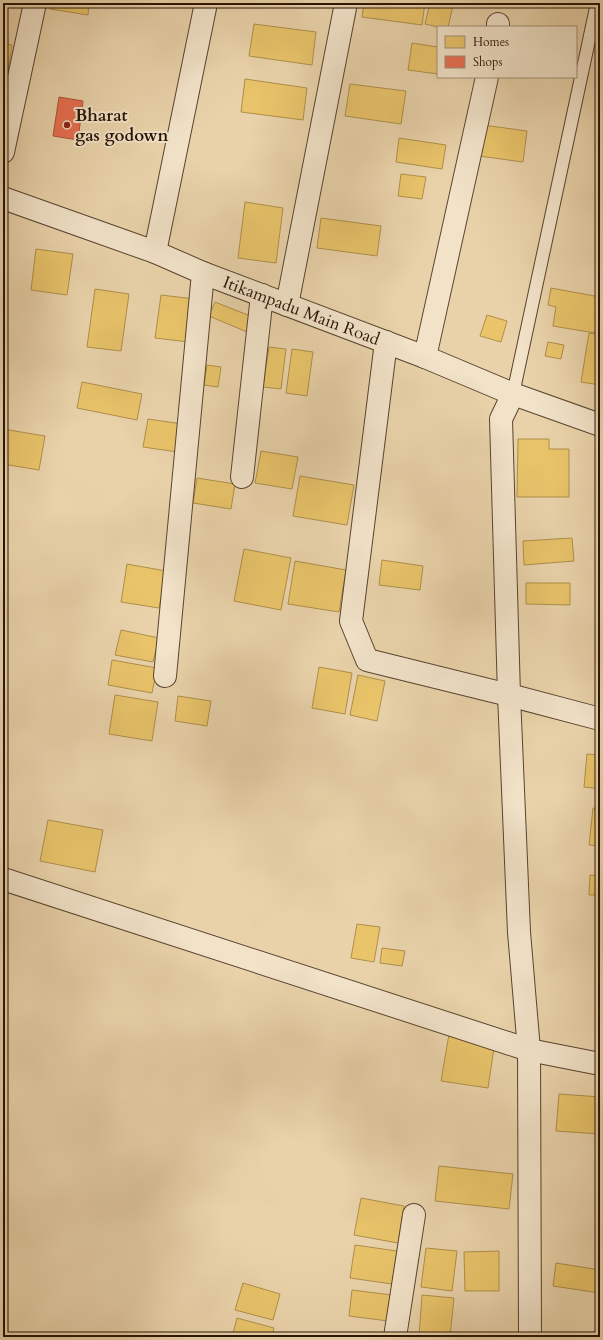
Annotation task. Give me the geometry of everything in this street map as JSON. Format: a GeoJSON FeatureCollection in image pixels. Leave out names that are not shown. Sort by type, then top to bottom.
{"type":"FeatureCollection","features":[{"type":"Feature","properties":{"kind":"street"},"geometry":{"type":"LineString","coordinates":[[3,152],[35,3]]}},
{"type":"Feature","properties":{"kind":"street"},"geometry":{"type":"LineString","coordinates":[[155,252],[206,3]]}},
{"type":"Feature","properties":{"kind":"street"},"geometry":{"type":"LineString","coordinates":[[287,305],[346,3]]}},
{"type":"Feature","properties":{"kind":"street"},"geometry":{"type":"LineString","coordinates":[[425,356],[487,78]]}},
{"type":"Feature","properties":{"kind":"street","name":"Itikampadu Main Road"},"geometry":{"type":"LineString","coordinates":[[3,198],[155,252],[203,273],[425,356],[513,394],[600,425]]}},
{"type":"Feature","properties":{"kind":"street"},"geometry":{"type":"LineString","coordinates":[[165,676],[203,273]]}},
{"type":"Feature","properties":{"kind":"street"},"geometry":{"type":"LineString","coordinates":[[242,476],[262,295]]}},
{"type":"Feature","properties":{"kind":"street"},"geometry":{"type":"LineString","coordinates":[[386,342],[351,621],[367,660],[600,719]]}},
{"type":"Feature","properties":{"kind":"street"},"geometry":{"type":"LineString","coordinates":[[513,394],[501,420],[509,695],[519,932],[529,1050],[530,1337]]}},
{"type":"Feature","properties":{"kind":"street"},"geometry":{"type":"LineString","coordinates":[[3,879],[529,1050],[600,1064]]}},
{"type":"Feature","properties":{"kind":"street"},"geometry":{"type":"LineString","coordinates":[[395,1337],[414,1215]]}},
{"type":"Feature","properties":{"kind":"lane"},"geometry":{"type":"LineString","coordinates":[[513,394],[597,3]]}},
{"type":"Feature","properties":{"kind":"building: Homes"},"geometry":{"type":"Polygon","coordinates":[[[51,3],[89,3],[88,15],[50,9],[51,3]]]}},
{"type":"Feature","properties":{"kind":"building: Homes"},"geometry":{"type":"Polygon","coordinates":[[[364,3],[425,3],[422,25],[362,17],[364,3]]]}},
{"type":"Feature","properties":{"kind":"building: Homes"},"geometry":{"type":"Polygon","coordinates":[[[430,3],[453,6],[448,26],[437,27],[425,24],[430,3]]]}},
{"type":"Feature","properties":{"kind":"building: Homes"},"geometry":{"type":"Polygon","coordinates":[[[254,24],[316,32],[312,65],[249,56],[254,24]]]}},
{"type":"Feature","properties":{"kind":"building: Homes"},"geometry":{"type":"Polygon","coordinates":[[[3,43],[12,45],[8,72],[3,71],[3,43]]]}},
{"type":"Feature","properties":{"kind":"building: Homes"},"geometry":{"type":"Polygon","coordinates":[[[412,43],[437,47],[437,74],[408,70],[412,43]]]}},
{"type":"Feature","properties":{"kind":"building: Homes"},"geometry":{"type":"Polygon","coordinates":[[[245,79],[307,88],[303,120],[241,112],[245,79]]]}},
{"type":"Feature","properties":{"kind":"building: Homes"},"geometry":{"type":"Polygon","coordinates":[[[350,84],[406,91],[401,124],[345,116],[350,84]]]}},
{"type":"Feature","properties":{"kind":"building: Homes"},"geometry":{"type":"Polygon","coordinates":[[[483,125],[527,131],[523,162],[479,156],[483,125]]]}},
{"type":"Feature","properties":{"kind":"building: Homes"},"geometry":{"type":"Polygon","coordinates":[[[399,138],[446,145],[442,169],[396,162],[399,138]]]}},
{"type":"Feature","properties":{"kind":"building: Homes"},"geometry":{"type":"Polygon","coordinates":[[[401,174],[426,177],[422,199],[398,196],[401,174]]]}},
{"type":"Feature","properties":{"kind":"building: Homes"},"geometry":{"type":"Polygon","coordinates":[[[245,202],[283,208],[276,263],[238,258],[245,202]]]}},
{"type":"Feature","properties":{"kind":"building: Homes"},"geometry":{"type":"Polygon","coordinates":[[[321,218],[381,226],[377,256],[317,248],[321,218]]]}},
{"type":"Feature","properties":{"kind":"building: Homes"},"geometry":{"type":"Polygon","coordinates":[[[36,249],[73,254],[67,295],[31,290],[36,249]]]}},
{"type":"Feature","properties":{"kind":"building: Homes"},"geometry":{"type":"Polygon","coordinates":[[[551,288],[600,297],[595,333],[553,326],[556,307],[548,305],[551,288]]]}},
{"type":"Feature","properties":{"kind":"building: Homes"},"geometry":{"type":"Polygon","coordinates":[[[95,289],[129,294],[121,351],[87,347],[95,289]]]}},
{"type":"Feature","properties":{"kind":"building: Homes"},"geometry":{"type":"Polygon","coordinates":[[[161,295],[195,299],[189,342],[155,338],[161,295]]]}},
{"type":"Feature","properties":{"kind":"building: Homes"},"geometry":{"type":"Polygon","coordinates":[[[215,302],[253,317],[247,332],[209,316],[215,302]]]}},
{"type":"Feature","properties":{"kind":"building: Homes"},"geometry":{"type":"Polygon","coordinates":[[[487,315],[507,321],[501,342],[480,336],[487,315]]]}},
{"type":"Feature","properties":{"kind":"building: Homes"},"geometry":{"type":"Polygon","coordinates":[[[589,333],[600,335],[600,385],[581,382],[589,333]]]}},
{"type":"Feature","properties":{"kind":"building: Homes"},"geometry":{"type":"Polygon","coordinates":[[[548,342],[564,345],[561,359],[545,356],[548,342]]]}},
{"type":"Feature","properties":{"kind":"building: Homes"},"geometry":{"type":"Polygon","coordinates":[[[269,347],[286,349],[281,389],[263,387],[269,347]]]}},
{"type":"Feature","properties":{"kind":"building: Homes"},"geometry":{"type":"Polygon","coordinates":[[[292,349],[313,352],[307,396],[286,393],[292,349]]]}},
{"type":"Feature","properties":{"kind":"building: Homes"},"geometry":{"type":"Polygon","coordinates":[[[207,365],[221,367],[218,387],[204,385],[207,365]]]}},
{"type":"Feature","properties":{"kind":"building: Homes"},"geometry":{"type":"Polygon","coordinates":[[[82,382],[142,394],[137,420],[77,408],[82,382]]]}},
{"type":"Feature","properties":{"kind":"building: Homes"},"geometry":{"type":"Polygon","coordinates":[[[148,419],[182,424],[177,452],[143,447],[148,419]]]}},
{"type":"Feature","properties":{"kind":"building: Homes"},"geometry":{"type":"Polygon","coordinates":[[[3,429],[45,436],[39,470],[3,464],[3,429]]]}},
{"type":"Feature","properties":{"kind":"building: Homes"},"geometry":{"type":"Polygon","coordinates":[[[518,439],[549,439],[549,449],[569,449],[569,497],[517,497],[518,439]]]}},
{"type":"Feature","properties":{"kind":"building: Homes"},"geometry":{"type":"Polygon","coordinates":[[[261,451],[298,457],[292,489],[255,483],[261,451]]]}},
{"type":"Feature","properties":{"kind":"building: Homes"},"geometry":{"type":"Polygon","coordinates":[[[300,476],[354,485],[347,525],[293,516],[300,476]]]}},
{"type":"Feature","properties":{"kind":"building: Homes"},"geometry":{"type":"Polygon","coordinates":[[[197,478],[235,484],[231,509],[193,503],[197,478]]]}},
{"type":"Feature","properties":{"kind":"building: Homes"},"geometry":{"type":"Polygon","coordinates":[[[572,538],[574,561],[524,565],[523,541],[572,538]]]}},
{"type":"Feature","properties":{"kind":"building: Homes"},"geometry":{"type":"Polygon","coordinates":[[[244,549],[291,558],[281,610],[234,601],[244,549]]]}},
{"type":"Feature","properties":{"kind":"building: Homes"},"geometry":{"type":"Polygon","coordinates":[[[382,560],[423,566],[420,590],[379,585],[382,560]]]}},
{"type":"Feature","properties":{"kind":"building: Homes"},"geometry":{"type":"Polygon","coordinates":[[[295,561],[346,570],[339,612],[288,604],[295,561]]]}},
{"type":"Feature","properties":{"kind":"building: Homes"},"geometry":{"type":"Polygon","coordinates":[[[127,564],[166,571],[159,608],[121,602],[127,564]]]}},
{"type":"Feature","properties":{"kind":"building: Homes"},"geometry":{"type":"Polygon","coordinates":[[[526,583],[570,583],[570,605],[526,604],[526,583]]]}},
{"type":"Feature","properties":{"kind":"building: Homes"},"geometry":{"type":"Polygon","coordinates":[[[121,630],[159,638],[153,662],[115,655],[121,630]]]}},
{"type":"Feature","properties":{"kind":"building: Homes"},"geometry":{"type":"Polygon","coordinates":[[[112,660],[157,668],[152,693],[108,685],[112,660]]]}},
{"type":"Feature","properties":{"kind":"building: Homes"},"geometry":{"type":"Polygon","coordinates":[[[319,667],[352,673],[345,714],[312,708],[319,667]]]}},
{"type":"Feature","properties":{"kind":"building: Homes"},"geometry":{"type":"Polygon","coordinates":[[[358,675],[385,681],[377,721],[350,715],[358,675]]]}},
{"type":"Feature","properties":{"kind":"building: Homes"},"geometry":{"type":"Polygon","coordinates":[[[115,695],[158,702],[152,741],[109,734],[115,695]]]}},
{"type":"Feature","properties":{"kind":"building: Homes"},"geometry":{"type":"Polygon","coordinates":[[[178,696],[211,701],[207,726],[175,721],[178,696]]]}},
{"type":"Feature","properties":{"kind":"building: Homes"},"geometry":{"type":"Polygon","coordinates":[[[587,754],[600,755],[600,789],[584,787],[587,754]]]}},
{"type":"Feature","properties":{"kind":"building: Homes"},"geometry":{"type":"Polygon","coordinates":[[[593,808],[600,809],[600,846],[589,845],[593,808]]]}},
{"type":"Feature","properties":{"kind":"building: Homes"},"geometry":{"type":"Polygon","coordinates":[[[48,820],[103,830],[95,872],[40,861],[48,820]]]}},
{"type":"Feature","properties":{"kind":"building: Homes"},"geometry":{"type":"Polygon","coordinates":[[[590,875],[600,876],[600,895],[589,895],[590,875]]]}},
{"type":"Feature","properties":{"kind":"building: Homes"},"geometry":{"type":"Polygon","coordinates":[[[357,924],[380,927],[374,962],[351,958],[357,924]]]}},
{"type":"Feature","properties":{"kind":"building: Homes"},"geometry":{"type":"Polygon","coordinates":[[[382,948],[405,951],[402,966],[380,963],[382,948]]]}},
{"type":"Feature","properties":{"kind":"building: Homes"},"geometry":{"type":"Polygon","coordinates":[[[449,1034],[495,1041],[488,1088],[441,1081],[449,1034]]]}},
{"type":"Feature","properties":{"kind":"building: Homes"},"geometry":{"type":"Polygon","coordinates":[[[559,1094],[600,1097],[600,1134],[556,1131],[559,1094]]]}},
{"type":"Feature","properties":{"kind":"building: Homes"},"geometry":{"type":"Polygon","coordinates":[[[439,1166],[513,1174],[509,1209],[435,1201],[439,1166]]]}},
{"type":"Feature","properties":{"kind":"building: Homes"},"geometry":{"type":"Polygon","coordinates":[[[361,1198],[404,1206],[398,1243],[354,1235],[361,1198]]]}},
{"type":"Feature","properties":{"kind":"building: Homes"},"geometry":{"type":"Polygon","coordinates":[[[355,1245],[397,1251],[392,1284],[350,1278],[355,1245]]]}},
{"type":"Feature","properties":{"kind":"building: Homes"},"geometry":{"type":"Polygon","coordinates":[[[426,1248],[457,1251],[452,1291],[421,1287],[426,1248]]]}},
{"type":"Feature","properties":{"kind":"building: Homes"},"geometry":{"type":"Polygon","coordinates":[[[499,1251],[499,1291],[465,1291],[464,1252],[499,1251]]]}},
{"type":"Feature","properties":{"kind":"building: Homes"},"geometry":{"type":"Polygon","coordinates":[[[556,1263],[600,1270],[600,1293],[553,1286],[556,1263]]]}},
{"type":"Feature","properties":{"kind":"building: Homes"},"geometry":{"type":"Polygon","coordinates":[[[243,1283],[280,1294],[273,1320],[235,1310],[243,1283]]]}},
{"type":"Feature","properties":{"kind":"building: Homes"},"geometry":{"type":"Polygon","coordinates":[[[352,1290],[392,1295],[388,1321],[349,1316],[352,1290]]]}},
{"type":"Feature","properties":{"kind":"building: Homes"},"geometry":{"type":"Polygon","coordinates":[[[422,1295],[454,1298],[450,1337],[419,1337],[422,1295]]]}},
{"type":"Feature","properties":{"kind":"building: Homes"},"geometry":{"type":"Polygon","coordinates":[[[237,1318],[274,1328],[272,1337],[232,1337],[237,1318]]]}},
{"type":"Feature","properties":{"kind":"building: Shops"},"geometry":{"type":"Polygon","coordinates":[[[59,97],[83,101],[78,140],[53,136],[59,97]]]}},
{"type":"Feature","properties":{"kind":"place","name":"Bharat gas godown"},"geometry":{"type":"Point","coordinates":[67,125]}}]}
